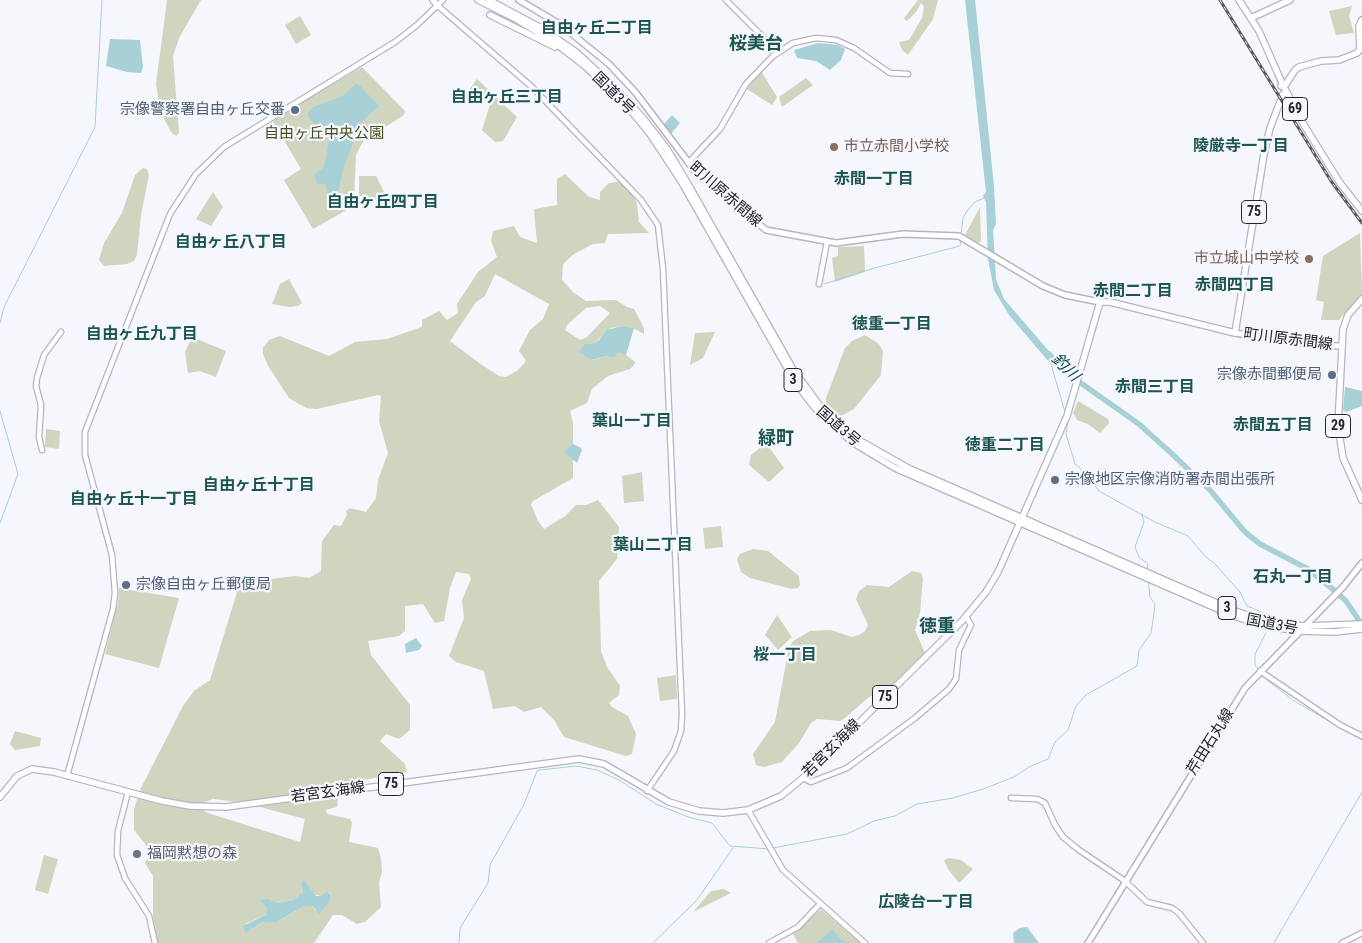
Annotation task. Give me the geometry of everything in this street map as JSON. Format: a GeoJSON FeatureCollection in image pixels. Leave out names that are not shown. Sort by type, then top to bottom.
{"type":"FeatureCollection","features":[{"type":"Feature","properties":{"kind":"main road"},"geometry":{"type":"LineString","coordinates":[[433,0],[438,6]]}},
{"type":"Feature","properties":{"kind":"main road","name":"国道3号"},"geometry":{"type":"LineString","coordinates":[[478,0],[495,5],[543,29],[576,52],[615,88],[642,118],[667,149],[794,371],[828,414],[856,438],[885,457],[1248,621],[1302,629],[1359,626]]}},
{"type":"Feature","properties":{"kind":"main road","name":"町川原赤間線"},"geometry":{"type":"LineString","coordinates":[[518,0],[561,25],[609,64],[636,93],[703,179],[766,230],[827,242],[847,243],[903,234],[962,237],[1054,291],[1100,302]]}},
{"type":"Feature","properties":{"kind":"main road","name":"69"},"geometry":{"type":"LineString","coordinates":[[1239,0],[1251,18],[1293,106],[1336,177],[1362,211]]}},
{"type":"Feature","properties":{"kind":"main road"},"geometry":{"type":"LineString","coordinates":[[1251,18],[1290,0]]}},
{"type":"Feature","properties":{"kind":"main road","name":"国道3号"},"geometry":{"type":"LineString","coordinates":[[495,5],[540,33],[572,56],[627,106],[662,151],[694,202],[788,372],[815,408],[852,442],[881,460],[1021,520]]}},
{"type":"Feature","properties":{"kind":"main road"},"geometry":{"type":"LineString","coordinates":[[490,15],[572,56]]}},
{"type":"Feature","properties":{"kind":"main road"},"geometry":{"type":"LineString","coordinates":[[1293,106],[1289,104],[1280,87],[1300,67],[1321,61],[1339,60],[1357,53],[1360,48],[1359,26],[1362,20]]}},
{"type":"Feature","properties":{"kind":"main road","name":"75"},"geometry":{"type":"LineString","coordinates":[[1235,333],[1264,154],[1270,126],[1283,94]]}},
{"type":"Feature","properties":{"kind":"main road","name":"29"},"geometry":{"type":"LineString","coordinates":[[1362,299],[1353,307],[1344,324],[1341,346],[1339,439],[1346,468],[1362,500]]}},
{"type":"Feature","properties":{"kind":"main road"},"geometry":{"type":"LineString","coordinates":[[1100,302],[1116,304],[1235,333]]}},
{"type":"Feature","properties":{"kind":"main road","name":"若宮玄海線"},"geometry":{"type":"LineString","coordinates":[[0,797],[17,776],[28,770],[39,769],[184,805],[239,806],[579,759],[604,764],[647,791],[674,804],[699,812],[723,813],[748,810],[781,796],[804,778],[966,617],[993,581],[1070,407],[1100,302]]}},
{"type":"Feature","properties":{"kind":"main road","name":"町川原赤間線"},"geometry":{"type":"LineString","coordinates":[[1235,333],[1314,346],[1341,346]]}},
{"type":"Feature","properties":{"kind":"main road","name":"芹田石丸線"},"geometry":{"type":"LineString","coordinates":[[1088,943],[1238,699],[1260,671],[1342,588],[1362,563]]}},
{"type":"Feature","properties":{"kind":"street"},"geometry":{"type":"LineString","coordinates":[[68,776],[113,609],[115,585],[112,555],[84,455],[85,432],[170,214],[196,174],[224,147],[395,42],[443,0]]}},
{"type":"Feature","properties":{"kind":"street"},"geometry":{"type":"LineString","coordinates":[[726,0],[778,52]]}},
{"type":"Feature","properties":{"kind":"street"},"geometry":{"type":"LineString","coordinates":[[438,6],[532,87],[641,200],[658,225],[663,261],[682,714],[681,731],[674,751],[647,791]]}},
{"type":"Feature","properties":{"kind":"street"},"geometry":{"type":"LineString","coordinates":[[688,162],[725,123],[746,84],[778,52],[793,43],[808,39],[836,40],[854,48],[890,73],[908,74]]}},
{"type":"Feature","properties":{"kind":"street"},"geometry":{"type":"LineString","coordinates":[[819,284],[827,242]]}},
{"type":"Feature","properties":{"kind":"street"},"geometry":{"type":"LineString","coordinates":[[42,450],[39,437],[41,410],[36,378],[44,355],[61,332]]}},
{"type":"Feature","properties":{"kind":"street"},"geometry":{"type":"LineString","coordinates":[[804,778],[811,782],[847,768],[915,718],[949,689],[956,679],[960,650],[971,625],[966,617]]}},
{"type":"Feature","properties":{"kind":"street"},"geometry":{"type":"LineString","coordinates":[[1260,671],[1340,725],[1362,736]]}},
{"type":"Feature","properties":{"kind":"street"},"geometry":{"type":"LineString","coordinates":[[128,792],[118,830],[117,855],[125,878],[149,916],[155,943]]}},
{"type":"Feature","properties":{"kind":"street"},"geometry":{"type":"LineString","coordinates":[[1011,798],[1037,799],[1045,803],[1063,837],[1125,881],[1147,902],[1172,908],[1179,913],[1202,943]]}},
{"type":"Feature","properties":{"kind":"street"},"geometry":{"type":"LineString","coordinates":[[748,810],[772,854],[792,880],[865,943]]}},
{"type":"Feature","properties":{"kind":"street"},"geometry":{"type":"LineString","coordinates":[[769,943],[798,927],[820,904]]}},
{"type":"Feature","properties":{"kind":"street"},"geometry":{"type":"LineString","coordinates":[[1342,943],[1362,933]]}},
{"type":"Feature","properties":{"kind":"green space"},"geometry":{"type":"Polygon","coordinates":[[[167,0],[201,0],[179,38],[173,56],[179,133],[176,136],[171,132],[161,113],[156,84],[167,0]]]}},
{"type":"Feature","properties":{"kind":"green space"},"geometry":{"type":"Polygon","coordinates":[[[918,0],[938,0],[933,19],[908,55],[902,50],[899,42],[909,40],[922,18],[924,6],[921,3],[916,12],[907,21],[904,18],[918,0]]]}},
{"type":"Feature","properties":{"kind":"green space"},"geometry":{"type":"Polygon","coordinates":[[[1352,6],[1349,16],[1354,33],[1336,35],[1329,11],[1352,6]]]}},
{"type":"Feature","properties":{"kind":"green space"},"geometry":{"type":"Polygon","coordinates":[[[300,16],[311,35],[296,44],[285,25],[300,16]]]}},
{"type":"Feature","properties":{"kind":"green space","name":"自由ヶ丘中央公園"},"geometry":{"type":"Polygon","coordinates":[[[362,67],[405,111],[404,115],[363,141],[356,155],[354,198],[351,205],[345,211],[313,229],[284,180],[301,169],[272,120],[362,67]]]}},
{"type":"Feature","properties":{"kind":"green space"},"geometry":{"type":"Polygon","coordinates":[[[761,71],[777,97],[772,105],[747,89],[761,71]]]}},
{"type":"Feature","properties":{"kind":"green space"},"geometry":{"type":"Polygon","coordinates":[[[806,78],[813,85],[782,107],[779,97],[806,78]]]}},
{"type":"Feature","properties":{"kind":"green space"},"geometry":{"type":"Polygon","coordinates":[[[477,79],[517,117],[503,141],[495,142],[482,130],[491,101],[479,91],[475,91],[468,100],[460,102],[477,79]]]}},
{"type":"Feature","properties":{"kind":"green space"},"geometry":{"type":"Polygon","coordinates":[[[143,168],[147,169],[149,175],[141,215],[137,255],[134,261],[127,264],[104,266],[99,260],[104,243],[122,213],[135,175],[143,168]]]}},
{"type":"Feature","properties":{"kind":"green space"},"geometry":{"type":"Polygon","coordinates":[[[565,174],[589,197],[600,200],[600,192],[609,183],[622,181],[631,190],[637,204],[639,222],[649,233],[608,234],[605,243],[593,244],[574,254],[563,264],[562,280],[573,292],[586,301],[616,300],[634,309],[644,328],[644,334],[633,328],[622,326],[611,328],[582,354],[593,360],[607,356],[613,358],[618,351],[635,362],[630,369],[608,376],[592,389],[587,403],[570,411],[573,423],[573,478],[531,504],[538,521],[544,529],[565,516],[576,505],[586,505],[598,500],[619,527],[617,559],[599,581],[601,651],[607,667],[620,686],[619,695],[609,703],[612,707],[628,716],[636,734],[632,754],[626,756],[564,737],[554,720],[541,707],[524,712],[515,706],[493,709],[484,671],[456,662],[449,656],[464,618],[462,600],[471,579],[469,574],[456,572],[450,588],[444,621],[435,623],[423,604],[405,606],[405,631],[399,636],[368,641],[371,655],[410,705],[410,730],[399,739],[386,734],[380,741],[405,764],[407,772],[347,783],[338,781],[329,785],[330,795],[338,799],[337,807],[326,810],[327,814],[350,819],[352,823],[349,842],[378,848],[382,872],[379,883],[381,907],[365,922],[357,924],[342,915],[333,915],[314,943],[158,943],[153,917],[153,876],[145,863],[149,856],[149,849],[134,830],[134,809],[140,790],[183,706],[194,691],[210,680],[241,579],[258,576],[271,579],[295,576],[309,578],[321,571],[322,541],[334,525],[341,526],[347,515],[346,511],[350,508],[366,512],[376,498],[378,480],[388,453],[379,421],[381,396],[378,395],[317,409],[306,408],[289,398],[268,366],[263,354],[263,348],[269,340],[280,336],[329,356],[355,342],[387,339],[422,327],[422,320],[439,311],[447,320],[458,313],[457,304],[478,272],[497,257],[491,241],[493,231],[514,226],[520,237],[537,243],[534,209],[557,205],[557,179],[565,174]],[[495,274],[485,296],[476,302],[450,341],[499,376],[506,377],[518,370],[526,361],[519,351],[530,330],[543,319],[549,304],[495,274]],[[600,306],[586,308],[567,325],[565,330],[580,340],[587,337],[610,313],[600,306]],[[213,799],[203,803],[204,811],[208,813],[300,842],[305,819],[245,803],[213,799]],[[304,881],[301,883],[303,892],[293,900],[277,903],[259,900],[267,908],[267,914],[245,924],[251,930],[263,922],[276,922],[304,906],[313,906],[316,911],[331,896],[330,893],[321,896],[312,894],[304,881]]]}},
{"type":"Feature","properties":{"kind":"green space"},"geometry":{"type":"Polygon","coordinates":[[[359,176],[376,176],[388,200],[359,196],[359,176]]]}},
{"type":"Feature","properties":{"kind":"green space"},"geometry":{"type":"Polygon","coordinates":[[[213,192],[223,207],[211,226],[196,219],[213,192]]]}},
{"type":"Feature","properties":{"kind":"green space"},"geometry":{"type":"Polygon","coordinates":[[[980,207],[981,241],[978,243],[965,235],[980,207]]]}},
{"type":"Feature","properties":{"kind":"green space"},"geometry":{"type":"Polygon","coordinates":[[[1360,233],[1362,294],[1339,320],[1321,320],[1324,302],[1316,300],[1323,256],[1360,233]]]}},
{"type":"Feature","properties":{"kind":"green space"},"geometry":{"type":"Polygon","coordinates":[[[864,246],[865,272],[835,282],[832,258],[838,256],[838,247],[864,246]]]}},
{"type":"Feature","properties":{"kind":"green space"},"geometry":{"type":"Polygon","coordinates":[[[289,279],[302,303],[298,306],[290,307],[272,304],[280,284],[289,279]]]}},
{"type":"Feature","properties":{"kind":"green space"},"geometry":{"type":"Polygon","coordinates":[[[715,332],[703,358],[690,365],[695,333],[715,332]]]}},
{"type":"Feature","properties":{"kind":"green space"},"geometry":{"type":"Polygon","coordinates":[[[865,335],[879,344],[883,351],[881,375],[854,409],[839,417],[830,415],[825,408],[826,398],[845,348],[852,341],[865,335]]]}},
{"type":"Feature","properties":{"kind":"green space"},"geometry":{"type":"Polygon","coordinates":[[[192,337],[226,351],[216,377],[200,371],[188,373],[185,352],[192,337]]]}},
{"type":"Feature","properties":{"kind":"green space"},"geometry":{"type":"Polygon","coordinates":[[[1078,401],[1108,419],[1109,423],[1100,433],[1088,424],[1077,420],[1073,413],[1078,401]]]}},
{"type":"Feature","properties":{"kind":"green space"},"geometry":{"type":"Polygon","coordinates":[[[46,429],[60,431],[59,449],[45,447],[46,429]]]}},
{"type":"Feature","properties":{"kind":"green space"},"geometry":{"type":"Polygon","coordinates":[[[766,443],[784,468],[769,482],[749,465],[751,455],[766,443]]]}},
{"type":"Feature","properties":{"kind":"green space"},"geometry":{"type":"Polygon","coordinates":[[[642,472],[644,501],[624,503],[622,476],[642,472]]]}},
{"type":"Feature","properties":{"kind":"green space"},"geometry":{"type":"Polygon","coordinates":[[[721,526],[723,547],[705,549],[703,528],[721,526]]]}},
{"type":"Feature","properties":{"kind":"green space"},"geometry":{"type":"Polygon","coordinates":[[[753,549],[768,551],[799,576],[800,585],[798,588],[792,589],[750,578],[741,572],[737,559],[740,554],[753,549]]]}},
{"type":"Feature","properties":{"kind":"green space"},"geometry":{"type":"Polygon","coordinates":[[[912,571],[921,573],[923,578],[920,613],[915,630],[925,653],[923,665],[896,686],[869,697],[840,721],[817,719],[811,723],[799,743],[782,762],[764,767],[756,765],[753,754],[775,722],[789,647],[793,641],[810,631],[831,630],[852,637],[859,635],[865,631],[868,625],[856,599],[859,591],[867,585],[889,587],[912,571]]]}},
{"type":"Feature","properties":{"kind":"green space"},"geometry":{"type":"Polygon","coordinates":[[[119,588],[179,598],[159,668],[105,654],[118,603],[119,588]]]}},
{"type":"Feature","properties":{"kind":"green space"},"geometry":{"type":"Polygon","coordinates":[[[777,615],[792,637],[778,650],[765,635],[777,615]]]}},
{"type":"Feature","properties":{"kind":"green space"},"geometry":{"type":"Polygon","coordinates":[[[676,675],[677,699],[660,701],[657,678],[676,675]]]}},
{"type":"Feature","properties":{"kind":"green space"},"geometry":{"type":"Polygon","coordinates":[[[15,731],[41,738],[40,746],[15,750],[10,744],[15,731]]]}},
{"type":"Feature","properties":{"kind":"green space"},"geometry":{"type":"Polygon","coordinates":[[[44,855],[58,859],[48,894],[35,890],[44,855]]]}},
{"type":"Feature","properties":{"kind":"green space"},"geometry":{"type":"Polygon","coordinates":[[[949,858],[961,860],[973,869],[959,883],[948,869],[944,860],[949,858]]]}},
{"type":"Feature","properties":{"kind":"green space"},"geometry":{"type":"Polygon","coordinates":[[[724,889],[731,893],[693,912],[711,891],[724,889]]]}},
{"type":"Feature","properties":{"kind":"green space"},"geometry":{"type":"Polygon","coordinates":[[[822,910],[860,943],[798,943],[793,934],[822,910]]]}},
{"type":"Feature","properties":{"kind":"water"},"geometry":{"type":"Polygon","coordinates":[[[965,0],[975,0],[994,186],[996,224],[993,230],[996,279],[1004,299],[1054,357],[1049,362],[1009,315],[994,290],[988,259],[986,202],[983,196],[986,192],[965,0]]]}},
{"type":"Feature","properties":{"kind":"water"},"geometry":{"type":"Polygon","coordinates":[[[110,39],[140,40],[143,67],[141,73],[127,72],[106,66],[110,39]]]}},
{"type":"Feature","properties":{"kind":"water"},"geometry":{"type":"Polygon","coordinates":[[[818,43],[838,45],[845,49],[841,60],[830,70],[816,61],[797,58],[794,50],[818,43]]]}},
{"type":"Feature","properties":{"kind":"water"},"geometry":{"type":"Polygon","coordinates":[[[357,83],[379,106],[361,122],[344,167],[339,188],[335,194],[328,193],[326,184],[318,184],[316,182],[315,174],[324,167],[330,135],[324,132],[312,144],[316,126],[308,114],[313,107],[343,96],[357,83]]]}},
{"type":"Feature","properties":{"kind":"water"},"geometry":{"type":"Polygon","coordinates":[[[672,115],[680,123],[671,134],[664,124],[672,115]]]}},
{"type":"Feature","properties":{"kind":"water"},"geometry":{"type":"Polygon","coordinates":[[[622,326],[634,328],[626,355],[618,352],[613,358],[607,356],[591,360],[579,352],[585,344],[592,344],[599,340],[607,330],[622,326]]]}},
{"type":"Feature","properties":{"kind":"water"},"geometry":{"type":"Polygon","coordinates":[[[1345,387],[1362,391],[1362,406],[1346,412],[1343,410],[1345,387]]]}},
{"type":"Feature","properties":{"kind":"water"},"geometry":{"type":"Polygon","coordinates":[[[573,444],[582,450],[577,463],[564,452],[573,444]]]}},
{"type":"Feature","properties":{"kind":"water"},"geometry":{"type":"Polygon","coordinates":[[[416,638],[422,646],[419,650],[406,653],[405,644],[416,638]]]}},
{"type":"Feature","properties":{"kind":"water"},"geometry":{"type":"Polygon","coordinates":[[[304,880],[316,896],[321,896],[327,892],[331,895],[329,902],[319,914],[313,906],[304,906],[276,922],[263,922],[246,933],[243,926],[267,914],[267,908],[259,900],[268,899],[277,903],[293,900],[303,892],[301,883],[304,880]]]}},
{"type":"Feature","properties":{"kind":"water"},"geometry":{"type":"Polygon","coordinates":[[[1027,927],[1039,943],[1014,943],[1013,933],[1020,928],[1027,927]]]}},
{"type":"Feature","properties":{"kind":"water"},"geometry":{"type":"Polygon","coordinates":[[[833,929],[839,938],[848,943],[817,943],[833,929]]]}},
{"type":"Feature","properties":{"kind":"waterway"},"geometry":{"type":"LineString","coordinates":[[0,323],[4,307],[95,127],[102,0]]}},
{"type":"Feature","properties":{"kind":"waterway"},"geometry":{"type":"LineString","coordinates":[[961,234],[963,218],[967,211],[975,202],[984,198]]}},
{"type":"Feature","properties":{"kind":"waterway"},"geometry":{"type":"LineString","coordinates":[[824,284],[871,269],[960,246],[961,238]]}},
{"type":"Feature","properties":{"kind":"waterway","name":"釣川"},"geometry":{"type":"LineString","coordinates":[[1049,354],[1068,374],[1139,424],[1171,453],[1210,490],[1245,532],[1260,544],[1308,569],[1335,591],[1346,601],[1362,625]]}},
{"type":"Feature","properties":{"kind":"waterway"},"geometry":{"type":"LineString","coordinates":[[1050,361],[1065,412]]}},
{"type":"Feature","properties":{"kind":"waterway"},"geometry":{"type":"LineString","coordinates":[[0,411],[18,474],[0,523]]}},
{"type":"Feature","properties":{"kind":"waterway"},"geometry":{"type":"LineString","coordinates":[[1068,421],[1066,434],[1075,464],[1086,473],[1099,491],[1155,522],[1188,536],[1240,592],[1247,606],[1269,615]]}},
{"type":"Feature","properties":{"kind":"waterway"},"geometry":{"type":"LineString","coordinates":[[1142,515],[1144,522],[1135,547],[1139,557],[1148,564],[1147,569]]}},
{"type":"Feature","properties":{"kind":"waterway"},"geometry":{"type":"LineString","coordinates":[[773,848],[847,834],[874,821],[895,816],[917,804],[953,798],[983,789],[1014,777],[1029,767],[1048,759],[1055,742],[1068,730],[1076,706],[1086,695],[1137,666],[1139,650],[1151,633],[1154,613],[1155,604],[1150,597],[1148,580]]}},
{"type":"Feature","properties":{"kind":"waterway"},"geometry":{"type":"LineString","coordinates":[[1258,669],[1255,665],[1255,654],[1266,633]]}},
{"type":"Feature","properties":{"kind":"waterway"},"geometry":{"type":"LineString","coordinates":[[1267,680],[1294,701],[1362,740]]}},
{"type":"Feature","properties":{"kind":"waterway"},"geometry":{"type":"LineString","coordinates":[[459,943],[460,928],[488,883],[490,865],[524,804],[537,771],[540,770],[576,766],[597,770],[619,780],[656,804],[688,817],[712,823],[730,846],[769,849]]}},
{"type":"Feature","properties":{"kind":"waterway"},"geometry":{"type":"LineString","coordinates":[[1274,943],[1362,792]]}},
{"type":"Feature","properties":{"kind":"waterway"},"geometry":{"type":"LineString","coordinates":[[653,943],[697,900],[733,848]]}},
{"type":"Feature","properties":{"kind":"railway"},"geometry":{"type":"LineString","coordinates":[[1220,0],[1331,181],[1362,223]]}},
{"type":"Feature","properties":{"kind":"place","name":"宗像警察署自由ヶ丘交番"},"geometry":{"type":"Point","coordinates":[295,110]}},
{"type":"Feature","properties":{"kind":"place","name":"市立赤間小学校"},"geometry":{"type":"Point","coordinates":[834,147]}},
{"type":"Feature","properties":{"kind":"place","name":"市立城山中学校"},"geometry":{"type":"Point","coordinates":[1309,259]}},
{"type":"Feature","properties":{"kind":"place","name":"宗像赤間郵便局"},"geometry":{"type":"Point","coordinates":[1332,375]}},
{"type":"Feature","properties":{"kind":"place","name":"宗像地区宗像消防署赤間出張所"},"geometry":{"type":"Point","coordinates":[1055,480]}},
{"type":"Feature","properties":{"kind":"place","name":"宗像自由ヶ丘郵便局"},"geometry":{"type":"Point","coordinates":[126,585]}},
{"type":"Feature","properties":{"kind":"place","name":"福岡黙想の森"},"geometry":{"type":"Point","coordinates":[137,854]}},
{"type":"Feature","properties":{"kind":"district","name":"自由ヶ丘二丁目"},"geometry":{"type":"Point","coordinates":[597,29]}},
{"type":"Feature","properties":{"kind":"district","name":"桜美台"},"geometry":{"type":"Point","coordinates":[756,44]}},
{"type":"Feature","properties":{"kind":"district","name":"自由ヶ丘三丁目"},"geometry":{"type":"Point","coordinates":[507,98]}},
{"type":"Feature","properties":{"kind":"district","name":"陵厳寺一丁目"},"geometry":{"type":"Point","coordinates":[1241,147]}},
{"type":"Feature","properties":{"kind":"district","name":"赤間一丁目"},"geometry":{"type":"Point","coordinates":[874,180]}},
{"type":"Feature","properties":{"kind":"district","name":"自由ヶ丘四丁目"},"geometry":{"type":"Point","coordinates":[383,203]}},
{"type":"Feature","properties":{"kind":"district","name":"自由ヶ丘八丁目"},"geometry":{"type":"Point","coordinates":[231,243]}},
{"type":"Feature","properties":{"kind":"district","name":"赤間四丁目"},"geometry":{"type":"Point","coordinates":[1235,286]}},
{"type":"Feature","properties":{"kind":"district","name":"赤間二丁目"},"geometry":{"type":"Point","coordinates":[1133,292]}},
{"type":"Feature","properties":{"kind":"district","name":"徳重一丁目"},"geometry":{"type":"Point","coordinates":[892,325]}},
{"type":"Feature","properties":{"kind":"district","name":"自由ヶ丘九丁目"},"geometry":{"type":"Point","coordinates":[142,335]}},
{"type":"Feature","properties":{"kind":"district","name":"赤間三丁目"},"geometry":{"type":"Point","coordinates":[1155,388]}},
{"type":"Feature","properties":{"kind":"district","name":"葉山一丁目"},"geometry":{"type":"Point","coordinates":[632,422]}},
{"type":"Feature","properties":{"kind":"district","name":"赤間五丁目"},"geometry":{"type":"Point","coordinates":[1273,426]}},
{"type":"Feature","properties":{"kind":"district","name":"緑町"},"geometry":{"type":"Point","coordinates":[776,439]}},
{"type":"Feature","properties":{"kind":"district","name":"徳重二丁目"},"geometry":{"type":"Point","coordinates":[1005,446]}},
{"type":"Feature","properties":{"kind":"district","name":"自由ヶ丘十丁目"},"geometry":{"type":"Point","coordinates":[259,486]}},
{"type":"Feature","properties":{"kind":"district","name":"自由ヶ丘十一丁目"},"geometry":{"type":"Point","coordinates":[134,500]}},
{"type":"Feature","properties":{"kind":"district","name":"葉山二丁目"},"geometry":{"type":"Point","coordinates":[653,546]}},
{"type":"Feature","properties":{"kind":"district","name":"石丸一丁目"},"geometry":{"type":"Point","coordinates":[1293,578]}},
{"type":"Feature","properties":{"kind":"district","name":"徳重"},"geometry":{"type":"Point","coordinates":[937,627]}},
{"type":"Feature","properties":{"kind":"district","name":"桜一丁目"},"geometry":{"type":"Point","coordinates":[785,656]}},
{"type":"Feature","properties":{"kind":"district","name":"広陵台一丁目"},"geometry":{"type":"Point","coordinates":[926,903]}}]}
